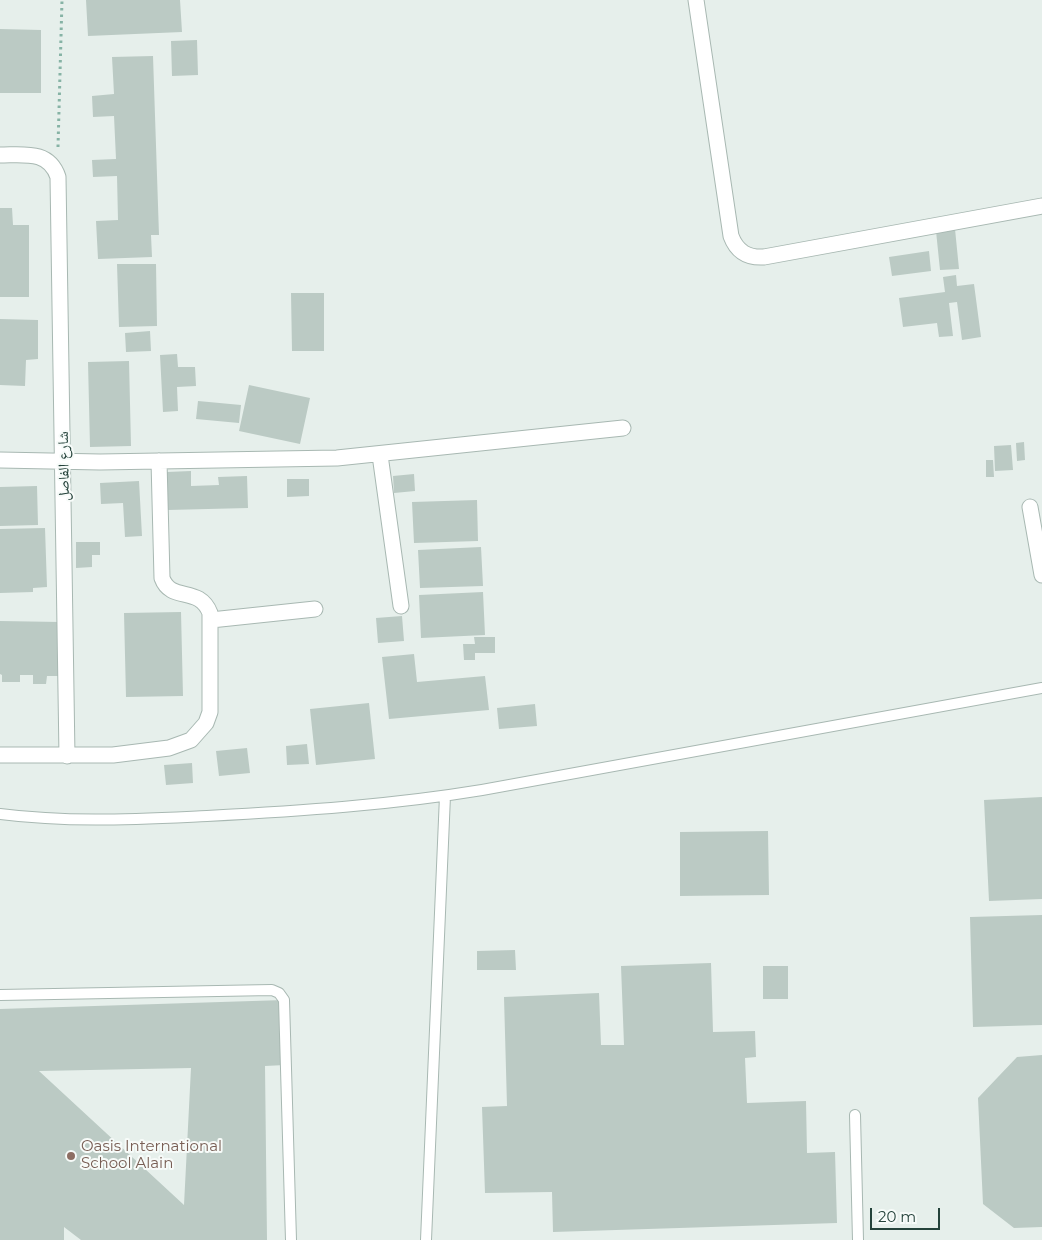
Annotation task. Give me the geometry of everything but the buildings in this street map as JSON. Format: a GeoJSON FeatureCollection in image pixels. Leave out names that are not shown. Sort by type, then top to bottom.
{"type":"FeatureCollection","features":[{"type":"Feature","properties":{"kind":"street"},"geometry":{"type":"LineString","coordinates":[[696,0],[731,236],[737,249],[743,253],[764,257],[1042,206]]}},
{"type":"Feature","properties":{"kind":"street"},"geometry":{"type":"LineString","coordinates":[[0,155],[39,156],[52,164]]}},
{"type":"Feature","properties":{"kind":"street","name":"شارع الفاصل"},"geometry":{"type":"LineString","coordinates":[[52,164],[58,177],[64,461],[67,756]]}},
{"type":"Feature","properties":{"kind":"street"},"geometry":{"type":"LineString","coordinates":[[0,460],[159,461],[337,458],[380,455],[623,428]]}},
{"type":"Feature","properties":{"kind":"street"},"geometry":{"type":"LineString","coordinates":[[380,455],[401,606]]}},
{"type":"Feature","properties":{"kind":"street"},"geometry":{"type":"LineString","coordinates":[[0,756],[112,755],[169,748],[191,740],[200,733],[210,712],[211,620],[203,601],[191,594],[176,593],[169,589],[162,578],[159,461]]}},
{"type":"Feature","properties":{"kind":"street"},"geometry":{"type":"LineString","coordinates":[[1030,508],[1042,575]]}},
{"type":"Feature","properties":{"kind":"street"},"geometry":{"type":"LineString","coordinates":[[211,620],[315,609]]}},
{"type":"Feature","properties":{"kind":"lane"},"geometry":{"type":"LineString","coordinates":[[0,814],[35,819],[108,820],[348,807],[445,796],[1042,688]]}},
{"type":"Feature","properties":{"kind":"lane"},"geometry":{"type":"LineString","coordinates":[[426,1240],[445,796]]}},
{"type":"Feature","properties":{"kind":"lane"},"geometry":{"type":"LineString","coordinates":[[0,995],[272,990],[279,993],[284,1000],[291,1240]]}},
{"type":"Feature","properties":{"kind":"lane"},"geometry":{"type":"LineString","coordinates":[[855,1115],[858,1240]]}},
{"type":"Feature","properties":{"kind":"path"},"geometry":{"type":"LineString","coordinates":[[52,164],[59,142],[62,0]]}},
{"type":"Feature","properties":{"kind":"place","name":"Oasis International School Alain"},"geometry":{"type":"Point","coordinates":[71,1156]}}]}
